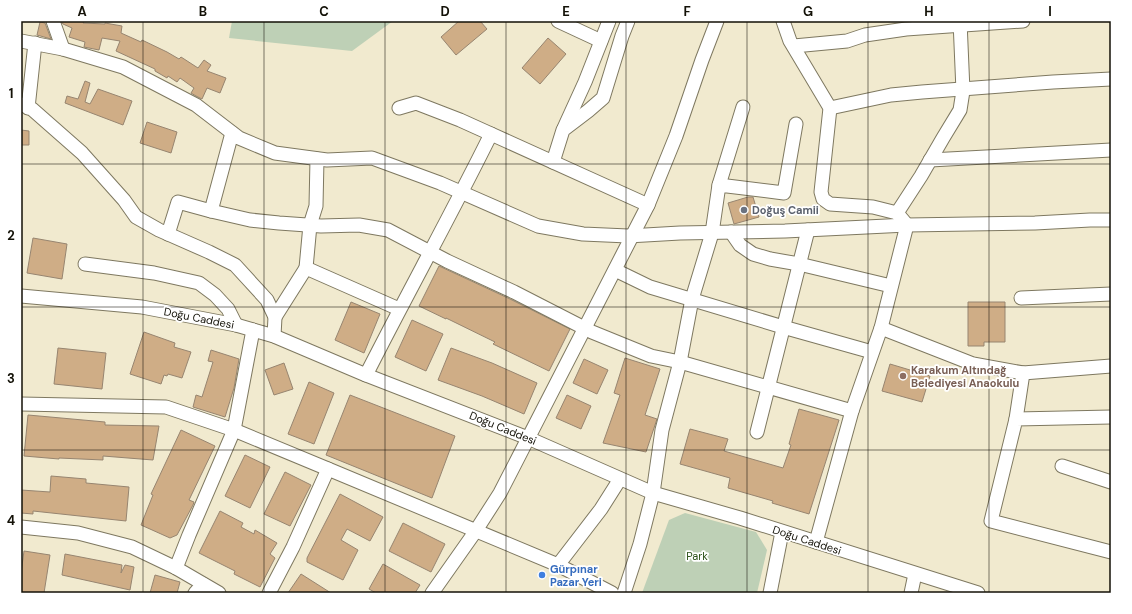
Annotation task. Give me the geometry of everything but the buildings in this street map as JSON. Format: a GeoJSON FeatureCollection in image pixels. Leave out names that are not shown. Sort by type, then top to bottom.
{"type":"FeatureCollection","features":[{"type":"Feature","properties":{"kind":"street"},"geometry":{"type":"LineString","coordinates":[[53,21],[63,49]]}},
{"type":"Feature","properties":{"kind":"street"},"geometry":{"type":"LineString","coordinates":[[558,21],[602,41]]}},
{"type":"Feature","properties":{"kind":"street"},"geometry":{"type":"LineString","coordinates":[[552,162],[563,130],[585,82],[609,21]]}},
{"type":"Feature","properties":{"kind":"street"},"geometry":{"type":"LineString","coordinates":[[563,130],[588,112],[603,98],[628,21]]}},
{"type":"Feature","properties":{"kind":"street"},"geometry":{"type":"LineString","coordinates":[[432,593],[475,532],[500,493],[633,236],[648,205],[676,136],[717,21]]}},
{"type":"Feature","properties":{"kind":"street"},"geometry":{"type":"LineString","coordinates":[[783,21],[794,46],[830,108],[821,192],[823,199],[830,204],[873,207],[897,213],[907,225]]}},
{"type":"Feature","properties":{"kind":"street"},"geometry":{"type":"LineString","coordinates":[[794,46],[847,41],[865,35],[960,23],[1023,21]]}},
{"type":"Feature","properties":{"kind":"street"},"geometry":{"type":"LineString","coordinates":[[897,213],[960,110],[963,88],[960,23]]}},
{"type":"Feature","properties":{"kind":"street"},"geometry":{"type":"LineString","coordinates":[[21,41],[63,49],[123,67],[196,105],[239,138],[275,154],[327,160],[372,158],[440,183],[538,226],[583,234],[633,236],[907,225],[1111,220]]}},
{"type":"Feature","properties":{"kind":"street"},"geometry":{"type":"LineString","coordinates":[[35,43],[24,106],[32,109],[82,153],[124,200],[136,217],[168,234],[235,265],[267,300],[276,317]]}},
{"type":"Feature","properties":{"kind":"street"},"geometry":{"type":"LineString","coordinates":[[830,108],[891,96],[963,88],[1111,79]]}},
{"type":"Feature","properties":{"kind":"street"},"geometry":{"type":"LineString","coordinates":[[399,108],[416,103],[460,120],[648,205]]}},
{"type":"Feature","properties":{"kind":"street"},"geometry":{"type":"LineString","coordinates":[[624,593],[640,544],[653,493],[662,430],[680,362],[692,300],[712,233],[719,185],[743,106]]}},
{"type":"Feature","properties":{"kind":"street"},"geometry":{"type":"LineString","coordinates":[[719,185],[784,192],[796,124]]}},
{"type":"Feature","properties":{"kind":"street"},"geometry":{"type":"LineString","coordinates":[[211,211],[232,133]]}},
{"type":"Feature","properties":{"kind":"street"},"geometry":{"type":"LineString","coordinates":[[366,374],[429,252],[462,193],[491,134]]}},
{"type":"Feature","properties":{"kind":"street"},"geometry":{"type":"LineString","coordinates":[[930,160],[1111,150]]}},
{"type":"Feature","properties":{"kind":"street"},"geometry":{"type":"LineString","coordinates":[[274,336],[276,317],[306,268],[310,225],[316,206],[317,159]]}},
{"type":"Feature","properties":{"kind":"street"},"geometry":{"type":"LineString","coordinates":[[168,234],[178,202],[250,220],[310,225],[359,225],[388,230],[429,252],[585,329],[651,356],[680,362],[768,388],[852,410]]}},
{"type":"Feature","properties":{"kind":"street"},"geometry":{"type":"LineString","coordinates":[[816,542],[852,410],[881,328],[907,225]]}},
{"type":"Feature","properties":{"kind":"street"},"geometry":{"type":"LineString","coordinates":[[757,432],[808,230]]}},
{"type":"Feature","properties":{"kind":"street"},"geometry":{"type":"LineString","coordinates":[[731,232],[740,245],[753,254],[892,286]]}},
{"type":"Feature","properties":{"kind":"street"},"geometry":{"type":"LineString","coordinates":[[85,264],[154,273],[199,283],[215,295],[228,309],[236,325]]}},
{"type":"Feature","properties":{"kind":"street"},"geometry":{"type":"LineString","coordinates":[[306,268],[399,309]]}},
{"type":"Feature","properties":{"kind":"street"},"geometry":{"type":"LineString","coordinates":[[615,270],[650,287],[872,352]]}},
{"type":"Feature","properties":{"kind":"street"},"geometry":{"type":"LineString","coordinates":[[1021,298],[1111,294]]}},
{"type":"Feature","properties":{"kind":"street","name":"Doğu Caddesi"},"geometry":{"type":"LineString","coordinates":[[21,296],[142,307],[236,325],[274,336],[528,438],[653,493],[978,593]]}},
{"type":"Feature","properties":{"kind":"street"},"geometry":{"type":"LineString","coordinates":[[881,328],[973,364],[1023,373],[1111,366]]}},
{"type":"Feature","properties":{"kind":"street"},"geometry":{"type":"LineString","coordinates":[[176,568],[234,430],[252,330]]}},
{"type":"Feature","properties":{"kind":"street"},"geometry":{"type":"LineString","coordinates":[[1023,373],[1016,419],[991,521],[1111,552]]}},
{"type":"Feature","properties":{"kind":"street"},"geometry":{"type":"LineString","coordinates":[[21,404],[166,407],[234,430],[328,469],[475,532],[558,565],[612,593]]}},
{"type":"Feature","properties":{"kind":"street"},"geometry":{"type":"LineString","coordinates":[[1016,419],[1111,417]]}},
{"type":"Feature","properties":{"kind":"street"},"geometry":{"type":"LineString","coordinates":[[1062,466],[1111,482]]}},
{"type":"Feature","properties":{"kind":"street"},"geometry":{"type":"LineString","coordinates":[[269,593],[293,547],[328,469]]}},
{"type":"Feature","properties":{"kind":"street"},"geometry":{"type":"LineString","coordinates":[[558,565],[601,509],[620,479]]}},
{"type":"Feature","properties":{"kind":"street"},"geometry":{"type":"LineString","coordinates":[[21,527],[78,533],[132,547],[176,568],[199,588],[219,593]]}},
{"type":"Feature","properties":{"kind":"street"},"geometry":{"type":"LineString","coordinates":[[770,593],[782,532]]}},
{"type":"Feature","properties":{"kind":"street"},"geometry":{"type":"LineString","coordinates":[[911,593],[916,574]]}},
{"type":"Feature","properties":{"kind":"green space"},"geometry":{"type":"Polygon","coordinates":[[[232,21],[393,21],[352,51],[229,38],[232,21]]]}},
{"type":"Feature","properties":{"kind":"green space","name":"Park"},"geometry":{"type":"Polygon","coordinates":[[[685,513],[756,532],[767,550],[757,593],[642,593],[669,520],[685,513]]]}},
{"type":"Feature","properties":{"kind":"place","name":"Doğuş Camii"},"geometry":{"type":"Point","coordinates":[744,210]}},
{"type":"Feature","properties":{"kind":"place","name":"Karakum Altındağ Belediyesi Anaokulu"},"geometry":{"type":"Point","coordinates":[903,376]}},
{"type":"Feature","properties":{"kind":"place","name":"Gürpınar Pazar Yeri"},"geometry":{"type":"Point","coordinates":[542,575]}}]}
